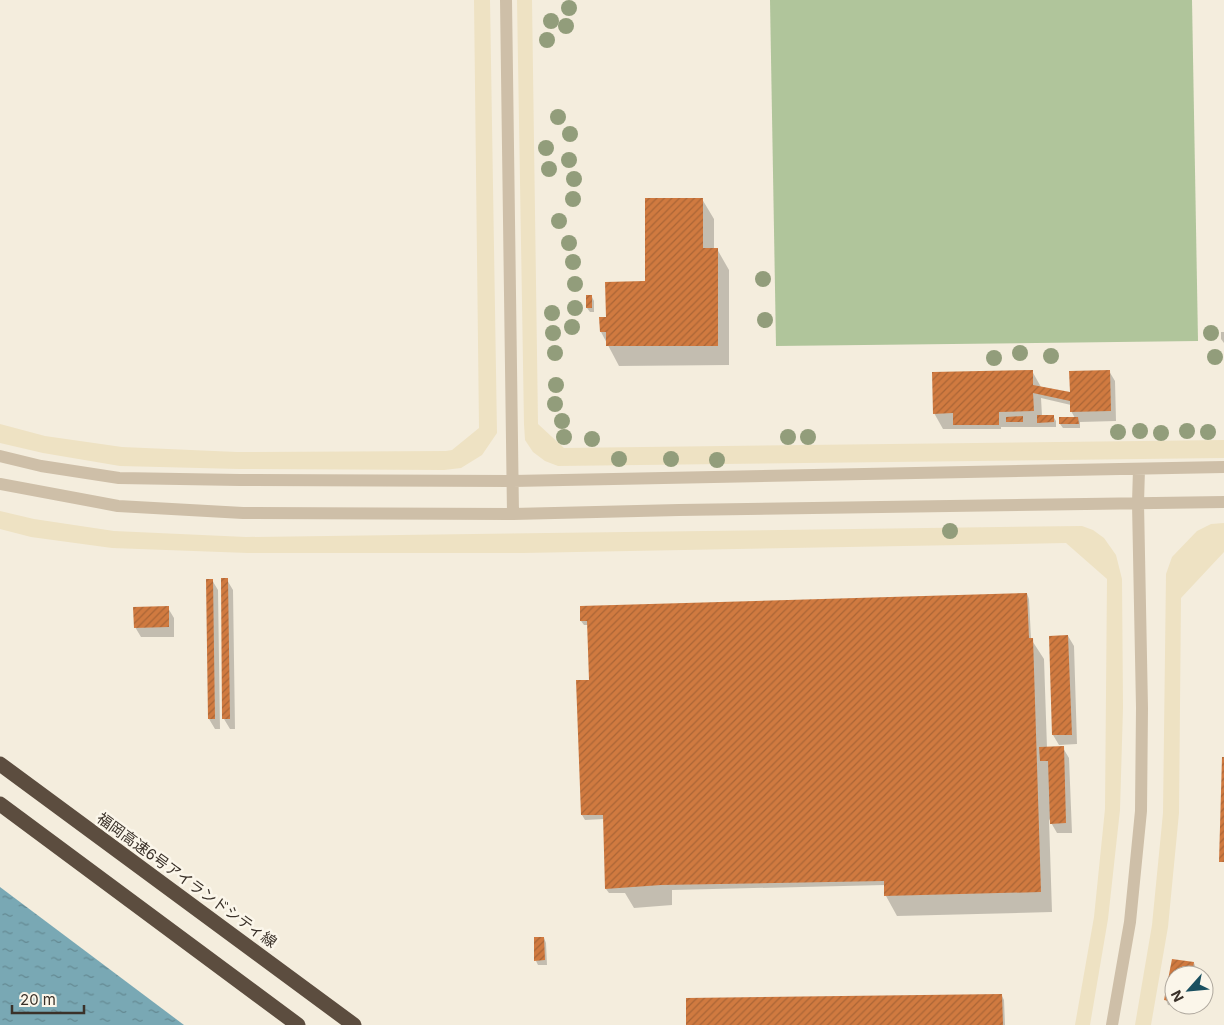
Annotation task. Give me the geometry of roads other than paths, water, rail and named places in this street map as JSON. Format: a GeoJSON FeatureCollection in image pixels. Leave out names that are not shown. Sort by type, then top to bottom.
{"type":"FeatureCollection","features":[{"type":"Feature","properties":{"kind":"highway","name":"福岡高速6号アイランドシティ線"},"geometry":{"type":"LineString","coordinates":[[0,764],[354,1025]]}},
{"type":"Feature","properties":{"kind":"highway"},"geometry":{"type":"LineString","coordinates":[[0,804],[298,1025]]}},
{"type":"Feature","properties":{"kind":"street"},"geometry":{"type":"LineString","coordinates":[[506,0],[513,514]]}},
{"type":"Feature","properties":{"kind":"street"},"geometry":{"type":"LineString","coordinates":[[0,456],[41,466],[119,478],[240,480],[513,481],[1139,468],[1224,468]]}},
{"type":"Feature","properties":{"kind":"street"},"geometry":{"type":"LineString","coordinates":[[1112,1025],[1130,922],[1141,811],[1142,708],[1139,468]]}},
{"type":"Feature","properties":{"kind":"street"},"geometry":{"type":"LineString","coordinates":[[0,484],[118,506],[242,513],[513,514],[1224,502]]}},
{"type":"Feature","properties":{"kind":"water"},"geometry":{"type":"Polygon","coordinates":[[[0,887],[184,1025],[0,1025],[0,887]]]}}]}
